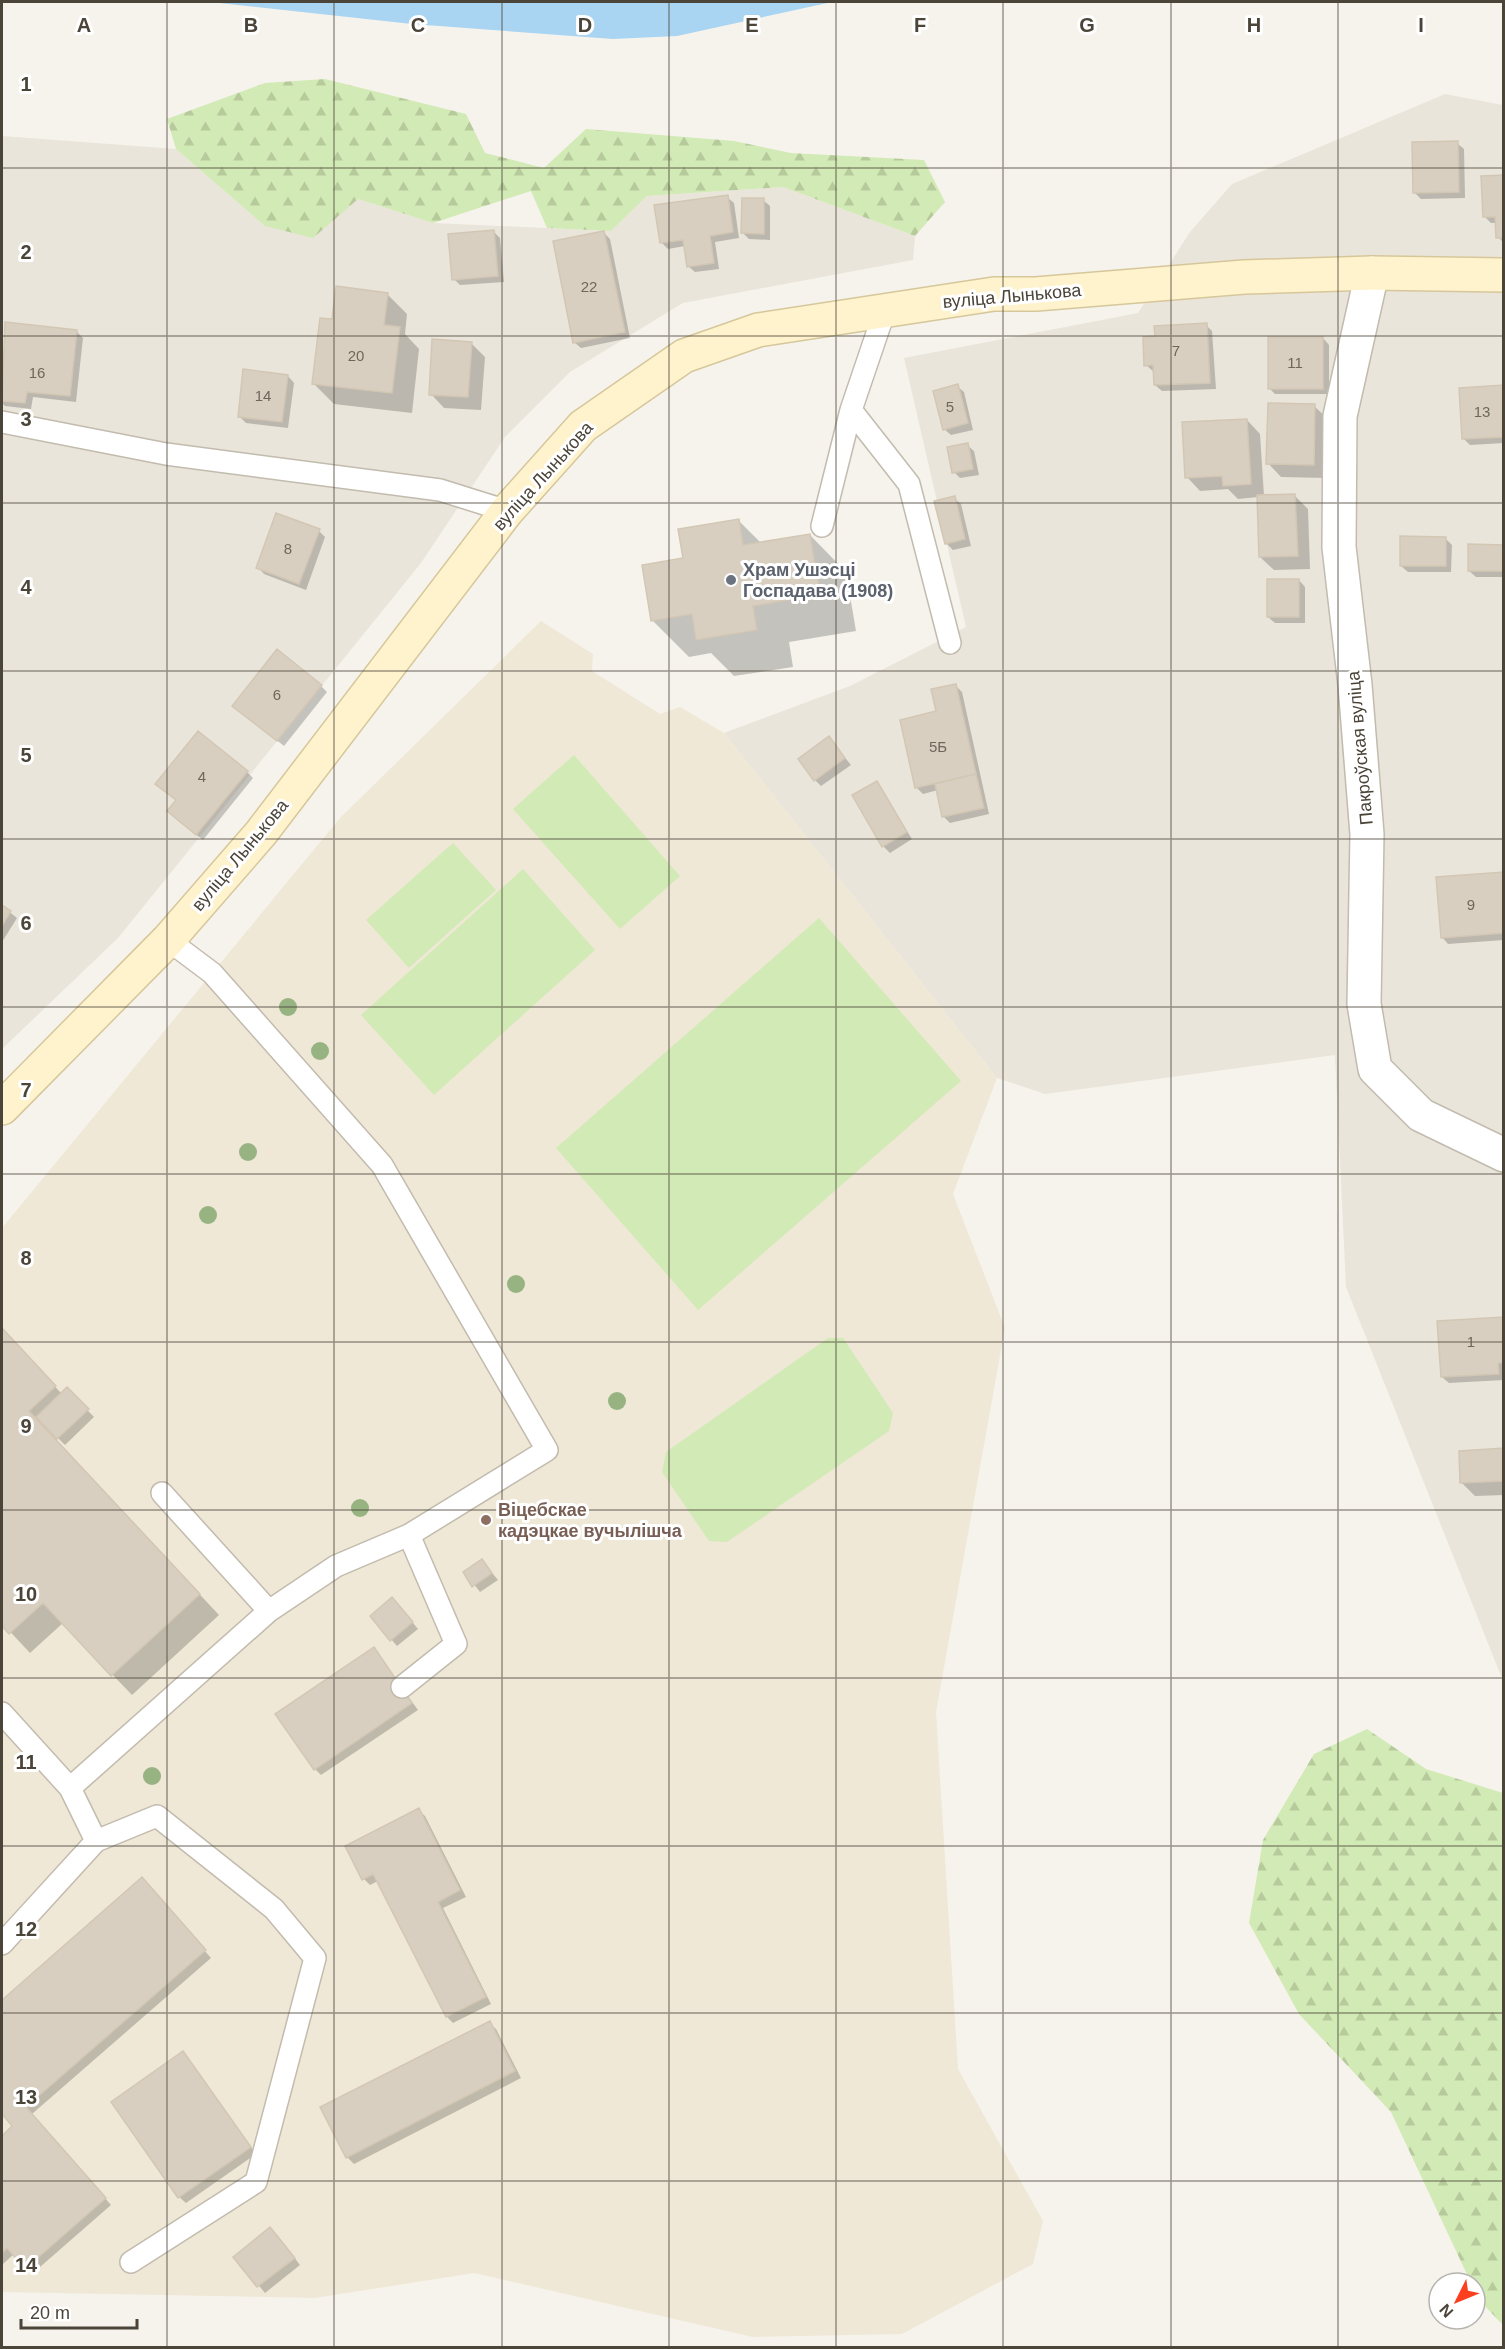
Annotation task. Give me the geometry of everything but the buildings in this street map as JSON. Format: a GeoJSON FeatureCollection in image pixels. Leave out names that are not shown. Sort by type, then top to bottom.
{"type":"FeatureCollection","features":[{"type":"Feature","properties":{"kind":"street","name":"вуліца Лынькова"},"geometry":{"type":"LineString","coordinates":[[2,1108],[168,940],[261,833],[507,511],[583,426],[684,356],[758,330],[994,294],[1036,294],[1244,277],[1372,273],[1503,275]]}},
{"type":"Feature","properties":{"kind":"street","name":"Пакроўская вуліца"},"geometry":{"type":"LineString","coordinates":[[1372,273],[1340,416],[1339,547],[1355,685],[1367,834],[1364,1004],[1375,1069],[1421,1115],[1503,1155]]}},
{"type":"Feature","properties":{"kind":"lane"},"geometry":{"type":"LineString","coordinates":[[822,526],[851,410],[885,310]]}},
{"type":"Feature","properties":{"kind":"lane"},"geometry":{"type":"LineString","coordinates":[[851,410],[909,484],[950,643]]}},
{"type":"Feature","properties":{"kind":"lane"},"geometry":{"type":"LineString","coordinates":[[2,422],[166,454],[440,490],[507,511]]}},
{"type":"Feature","properties":{"kind":"lane"},"geometry":{"type":"LineString","coordinates":[[70,1788],[269,1611],[336,1566],[409,1535],[548,1450],[382,1165],[212,973],[168,940]]}},
{"type":"Feature","properties":{"kind":"lane"},"geometry":{"type":"LineString","coordinates":[[162,1494],[269,1611]]}},
{"type":"Feature","properties":{"kind":"lane"},"geometry":{"type":"LineString","coordinates":[[402,1687],[456,1644],[409,1535]]}},
{"type":"Feature","properties":{"kind":"lane"},"geometry":{"type":"LineString","coordinates":[[2,1713],[70,1788],[96,1841]]}},
{"type":"Feature","properties":{"kind":"lane"},"geometry":{"type":"LineString","coordinates":[[2,1944],[96,1841],[157,1816],[274,1909],[315,1958],[256,2182],[131,2262]]}},
{"type":"Feature","properties":{"kind":"shaded area"},"geometry":{"type":"Polygon","coordinates":[[[1445,94],[1503,105],[1503,1681],[1346,1287],[1335,1055],[1045,1094],[997,1078],[724,733],[850,686],[966,627],[904,358],[1138,313],[1190,232],[1232,184],[1445,94]]]}},
{"type":"Feature","properties":{"kind":"shaded area"},"geometry":{"type":"Polygon","coordinates":[[[2,136],[176,149],[265,226],[358,199],[433,223],[611,231],[647,196],[783,187],[915,236],[913,260],[683,303],[570,372],[505,437],[421,563],[118,938],[2,1049],[2,136]]]}},
{"type":"Feature","properties":{"kind":"shaded area","name":"Віцебскае кадэцкае вучылішча"},"geometry":{"type":"Polygon","coordinates":[[[541,621],[593,654],[592,671],[660,714],[680,707],[724,733],[997,1078],[953,1194],[1005,1328],[936,1712],[958,2069],[1043,2221],[1033,2264],[902,2334],[753,2337],[474,2273],[315,2298],[2,2292],[2,1228],[340,818],[541,621]]]}},
{"type":"Feature","properties":{"kind":"green space"},"geometry":{"type":"Polygon","coordinates":[[[325,79],[466,114],[485,153],[544,168],[586,129],[734,141],[791,153],[924,160],[945,202],[915,236],[783,187],[647,196],[611,231],[547,228],[531,191],[433,223],[358,199],[313,238],[265,226],[176,149],[167,119],[265,83],[325,79]]]}},
{"type":"Feature","properties":{"kind":"green space"},"geometry":{"type":"Polygon","coordinates":[[[574,755],[680,876],[620,929],[513,809],[574,755]]]}},
{"type":"Feature","properties":{"kind":"green space"},"geometry":{"type":"Polygon","coordinates":[[[453,843],[496,890],[409,968],[366,920],[453,843]]]}},
{"type":"Feature","properties":{"kind":"green space"},"geometry":{"type":"Polygon","coordinates":[[[523,869],[595,950],[434,1095],[361,1015],[523,869]]]}},
{"type":"Feature","properties":{"kind":"green space"},"geometry":{"type":"Polygon","coordinates":[[[819,918],[961,1081],[698,1310],[556,1148],[819,918]]]}},
{"type":"Feature","properties":{"kind":"green space"},"geometry":{"type":"Polygon","coordinates":[[[828,1338],[843,1338],[893,1413],[889,1431],[727,1542],[709,1541],[662,1472],[666,1452],[828,1338]]]}},
{"type":"Feature","properties":{"kind":"green space"},"geometry":{"type":"Polygon","coordinates":[[[1367,1729],[1426,1769],[1503,1793],[1503,2325],[1487,2308],[1487,2271],[1465,2271],[1391,2112],[1299,2014],[1249,1923],[1263,1840],[1314,1754],[1367,1729]]]}},
{"type":"Feature","properties":{"kind":"water"},"geometry":{"type":"Polygon","coordinates":[[[210,2],[832,2],[677,36],[613,39],[412,24],[210,2]]]}},
{"type":"Feature","properties":{"kind":"place","name":"Храм Ушэсці Госпадава (1908)"},"geometry":{"type":"Point","coordinates":[731,580]}},
{"type":"Feature","properties":{"kind":"place","name":"Віцебскае кадэцкае вучылішча"},"geometry":{"type":"Point","coordinates":[486,1520]}}]}
